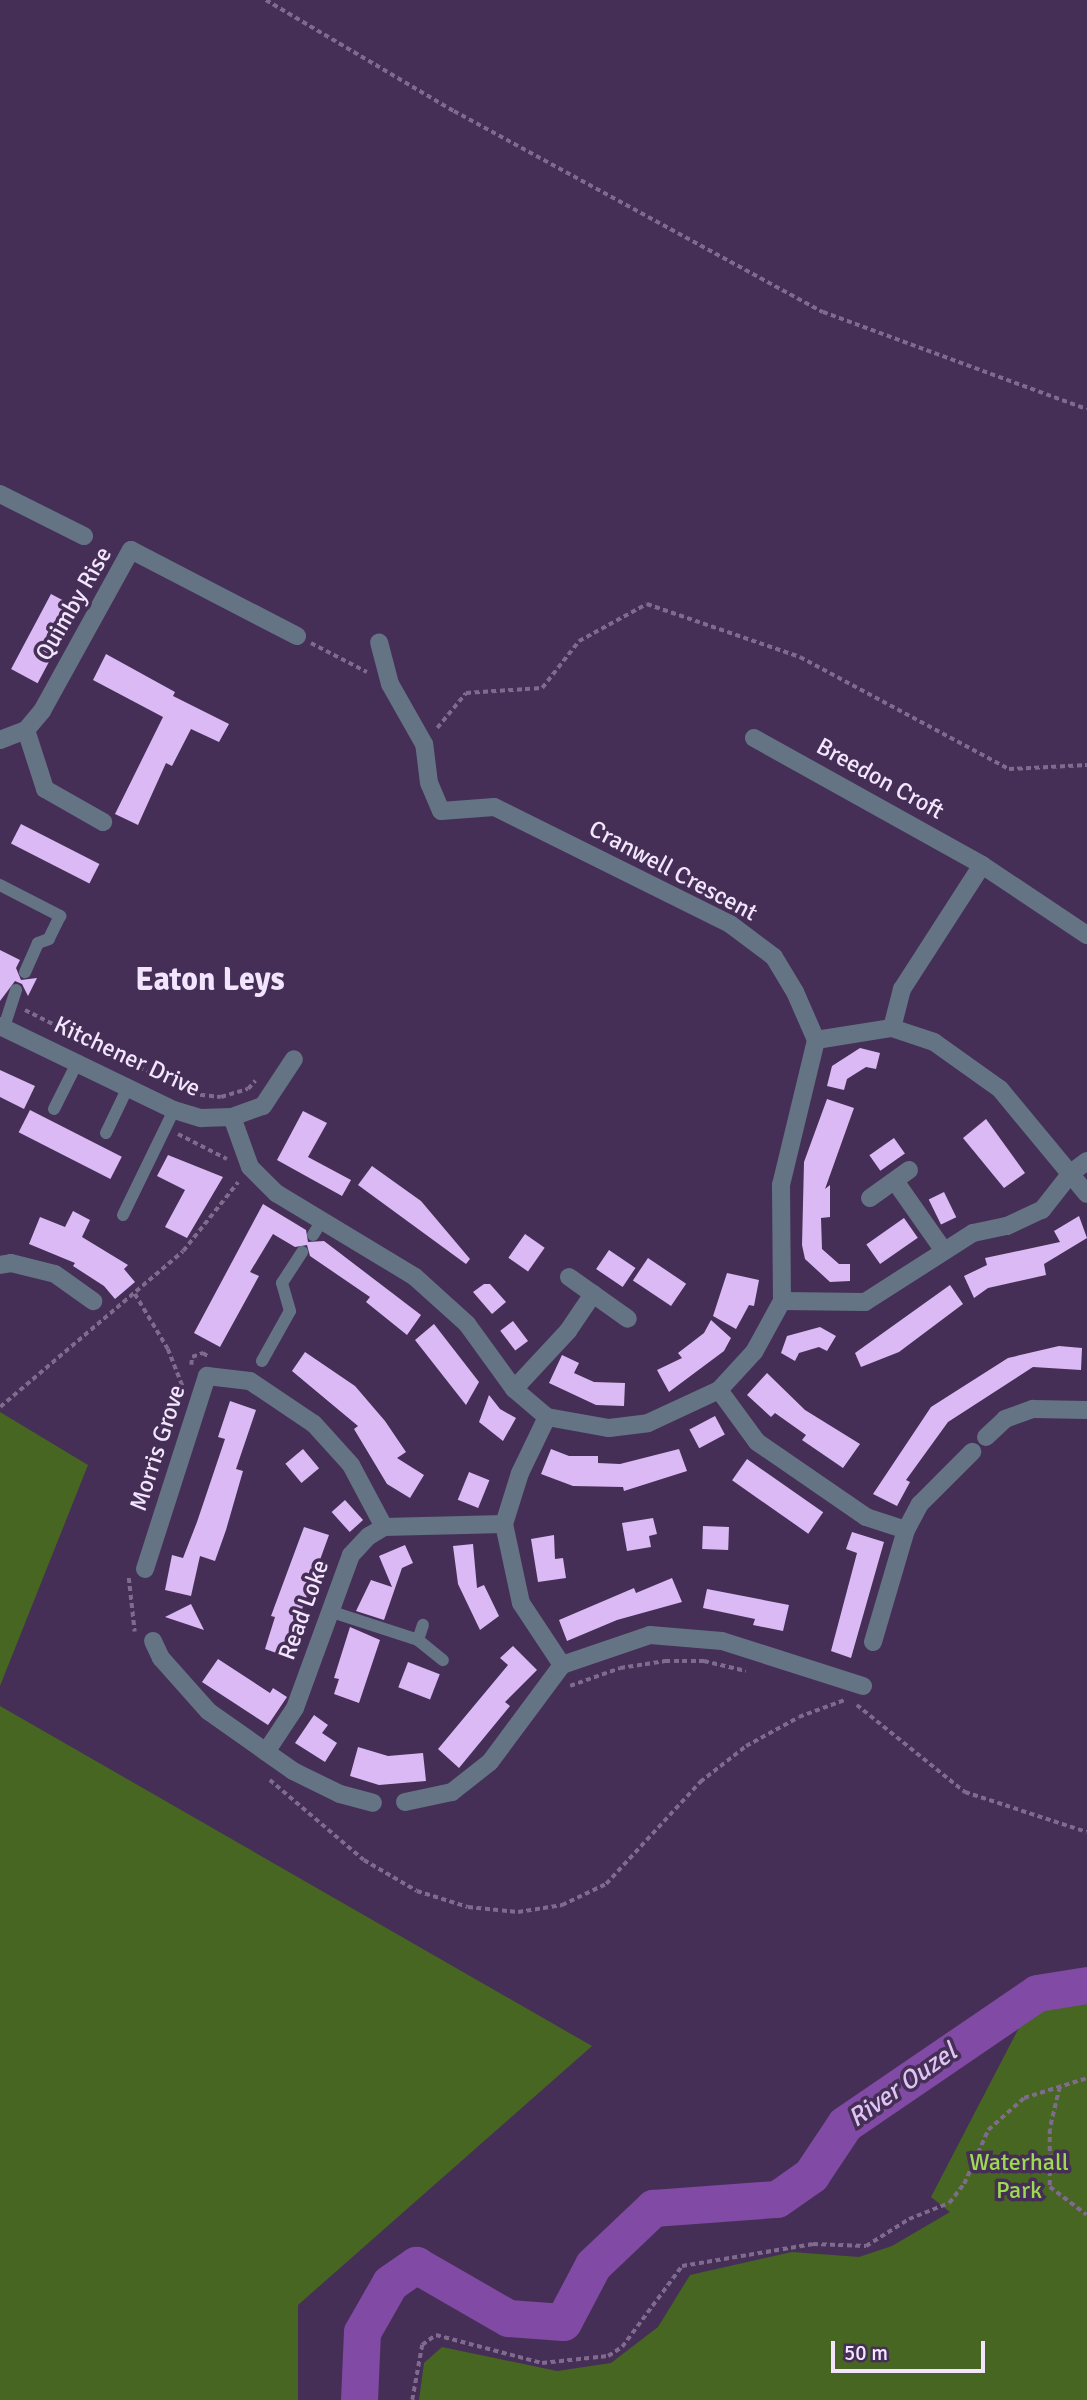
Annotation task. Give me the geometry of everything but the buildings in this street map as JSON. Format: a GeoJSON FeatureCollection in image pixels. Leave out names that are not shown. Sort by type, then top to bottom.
{"type":"FeatureCollection","features":[{"type":"Feature","properties":{"kind":"street"},"geometry":{"type":"LineString","coordinates":[[0,494],[84,536]]}},
{"type":"Feature","properties":{"kind":"street","name":"Quimby Rise"},"geometry":{"type":"LineString","coordinates":[[26,730],[42,711],[131,550],[297,636]]}},
{"type":"Feature","properties":{"kind":"street"},"geometry":{"type":"LineString","coordinates":[[379,642],[390,684],[424,744]]}},
{"type":"Feature","properties":{"kind":"street"},"geometry":{"type":"LineString","coordinates":[[0,740],[26,730],[45,789],[103,822]]}},
{"type":"Feature","properties":{"kind":"street","name":"Breedon Croft"},"geometry":{"type":"LineString","coordinates":[[754,738],[982,865],[1087,936]]}},
{"type":"Feature","properties":{"kind":"street","name":"Cranwell Crescent"},"geometry":{"type":"LineString","coordinates":[[424,744],[429,783],[441,811],[494,807],[730,923],[774,957],[816,1040]]}},
{"type":"Feature","properties":{"kind":"street"},"geometry":{"type":"LineString","coordinates":[[892,1028],[902,989],[982,865]]}},
{"type":"Feature","properties":{"kind":"street","name":"Kitchener Drive"},"geometry":{"type":"LineString","coordinates":[[2,1026],[174,1110],[201,1118],[232,1117],[263,1106],[291,1066]]}},
{"type":"Feature","properties":{"kind":"street"},"geometry":{"type":"LineString","coordinates":[[232,1117],[247,1176],[323,1219],[415,1277],[467,1324],[514,1389],[547,1417],[609,1429],[649,1423],[719,1390],[754,1352],[782,1301],[781,1185],[816,1040],[892,1028],[934,1042],[1000,1089],[1087,1194]]}},
{"type":"Feature","properties":{"kind":"street"},"geometry":{"type":"LineString","coordinates":[[782,1301],[865,1302],[973,1233],[1007,1226],[1042,1210],[1071,1173],[1087,1161]]}},
{"type":"Feature","properties":{"kind":"street"},"geometry":{"type":"LineString","coordinates":[[870,1198],[909,1170]]}},
{"type":"Feature","properties":{"kind":"street"},"geometry":{"type":"LineString","coordinates":[[895,1181],[944,1251]]}},
{"type":"Feature","properties":{"kind":"street"},"geometry":{"type":"LineString","coordinates":[[0,1265],[12,1263],[55,1273],[93,1301]]}},
{"type":"Feature","properties":{"kind":"street"},"geometry":{"type":"LineString","coordinates":[[569,1278],[628,1319]]}},
{"type":"Feature","properties":{"kind":"street"},"geometry":{"type":"LineString","coordinates":[[514,1389],[568,1331],[593,1294]]}},
{"type":"Feature","properties":{"kind":"street","name":"Morris Grove"},"geometry":{"type":"LineString","coordinates":[[138,1569],[207,1376],[250,1381],[314,1424],[351,1465],[384,1527]]}},
{"type":"Feature","properties":{"kind":"street"},"geometry":{"type":"LineString","coordinates":[[719,1390],[757,1443],[866,1517],[906,1530]]}},
{"type":"Feature","properties":{"kind":"street"},"geometry":{"type":"LineString","coordinates":[[986,1437],[1005,1419],[1033,1409],[1087,1410]]}},
{"type":"Feature","properties":{"kind":"street"},"geometry":{"type":"LineString","coordinates":[[547,1417],[520,1473],[504,1524],[521,1603],[562,1665]]}},
{"type":"Feature","properties":{"kind":"street"},"geometry":{"type":"LineString","coordinates":[[873,1642],[906,1530],[920,1504],[972,1452]]}},
{"type":"Feature","properties":{"kind":"street"},"geometry":{"type":"LineString","coordinates":[[384,1527],[504,1524]]}},
{"type":"Feature","properties":{"kind":"street","name":"Read Loke"},"geometry":{"type":"LineString","coordinates":[[267,1752],[295,1709],[351,1555],[384,1527]]}},
{"type":"Feature","properties":{"kind":"street"},"geometry":{"type":"LineString","coordinates":[[405,1802],[452,1792],[490,1762],[562,1665],[650,1635],[722,1641],[863,1686]]}},
{"type":"Feature","properties":{"kind":"street"},"geometry":{"type":"LineString","coordinates":[[144,1637],[184,1687],[208,1711],[267,1752],[341,1794],[373,1803]]}},
{"type":"Feature","properties":{"kind":"lane"},"geometry":{"type":"LineString","coordinates":[[0,885],[60,916],[49,939],[38,943],[24,972]]}},
{"type":"Feature","properties":{"kind":"lane"},"geometry":{"type":"LineString","coordinates":[[2,1026],[16,990]]}},
{"type":"Feature","properties":{"kind":"lane"},"geometry":{"type":"LineString","coordinates":[[54,1109],[78,1061]]}},
{"type":"Feature","properties":{"kind":"lane"},"geometry":{"type":"LineString","coordinates":[[106,1133],[128,1087]]}},
{"type":"Feature","properties":{"kind":"lane"},"geometry":{"type":"LineString","coordinates":[[123,1215],[174,1110]]}},
{"type":"Feature","properties":{"kind":"lane"},"geometry":{"type":"LineString","coordinates":[[313,1235],[323,1219]]}},
{"type":"Feature","properties":{"kind":"lane"},"geometry":{"type":"LineString","coordinates":[[262,1361],[290,1311],[282,1283],[302,1252]]}},
{"type":"Feature","properties":{"kind":"lane"},"geometry":{"type":"LineString","coordinates":[[329,1611],[418,1640],[443,1660]]}},
{"type":"Feature","properties":{"kind":"lane"},"geometry":{"type":"LineString","coordinates":[[418,1640],[423,1625]]}},
{"type":"Feature","properties":{"kind":"path"},"geometry":{"type":"LineString","coordinates":[[266,0],[454,111],[823,312],[1087,409]]}},
{"type":"Feature","properties":{"kind":"path"},"geometry":{"type":"LineString","coordinates":[[424,744],[466,694],[542,688],[579,641],[646,604],[800,657],[1009,769],[1087,765]]}},
{"type":"Feature","properties":{"kind":"path"},"geometry":{"type":"LineString","coordinates":[[297,636],[390,684]]}},
{"type":"Feature","properties":{"kind":"path"},"geometry":{"type":"LineString","coordinates":[[10,1003],[192,1094],[221,1097],[247,1089],[270,1066],[291,1066]]}},
{"type":"Feature","properties":{"kind":"path"},"geometry":{"type":"LineString","coordinates":[[0,1408],[183,1251],[247,1176],[233,1162],[166,1128]]}},
{"type":"Feature","properties":{"kind":"path"},"geometry":{"type":"LineString","coordinates":[[135,1294],[180,1373],[185,1395]]}},
{"type":"Feature","properties":{"kind":"path"},"geometry":{"type":"LineString","coordinates":[[191,1369],[192,1357],[203,1353],[219,1362]]}},
{"type":"Feature","properties":{"kind":"path"},"geometry":{"type":"LineString","coordinates":[[138,1569],[127,1583],[144,1637]]}},
{"type":"Feature","properties":{"kind":"path"},"geometry":{"type":"LineString","coordinates":[[563,1694],[570,1686],[620,1668],[665,1661],[704,1661],[752,1672]]}},
{"type":"Feature","properties":{"kind":"path"},"geometry":{"type":"LineString","coordinates":[[836,1695],[849,1699],[965,1792],[1087,1832]]}},
{"type":"Feature","properties":{"kind":"path"},"geometry":{"type":"LineString","coordinates":[[269,1779],[364,1860],[418,1891],[468,1907],[518,1912],[562,1905],[606,1885],[700,1782],[746,1746],[799,1717],[849,1699]]}},
{"type":"Feature","properties":{"kind":"path"},"geometry":{"type":"LineString","coordinates":[[412,2400],[422,2345],[436,2334],[542,2363],[608,2356],[622,2347],[682,2266],[813,2244],[866,2246],[909,2219],[949,2203],[964,2185],[988,2130],[1024,2098],[1087,2078]]}},
{"type":"Feature","properties":{"kind":"path"},"geometry":{"type":"LineString","coordinates":[[1060,2087],[1050,2129],[1050,2188],[1087,2215]]}},
{"type":"Feature","properties":{"kind":"green space"},"geometry":{"type":"Polygon","coordinates":[[[0,1412],[88,1465],[0,1686],[0,1412]]]}},
{"type":"Feature","properties":{"kind":"green space"},"geometry":{"type":"Polygon","coordinates":[[[0,1706],[592,2046],[298,2305],[298,2400],[0,2400],[0,1706]]]}},
{"type":"Feature","properties":{"kind":"green space","name":"Waterhall Park"},"geometry":{"type":"Polygon","coordinates":[[[1087,1985],[1087,2400],[419,2400],[424,2363],[442,2347],[557,2371],[611,2363],[658,2327],[690,2275],[792,2252],[859,2257],[892,2246],[950,2212],[931,2197],[1037,1993],[1087,1985]]]}},
{"type":"Feature","properties":{"kind":"waterway","name":"River Ouzel"},"geometry":{"type":"LineString","coordinates":[[359,2400],[362,2332],[390,2283],[416,2265],[508,2318],[563,2322],[593,2265],[653,2208],[777,2199],[811,2175],[845,2124],[1037,1993],[1087,1985]]}},
{"type":"Feature","properties":{"kind":"district","name":"Eaton Leys"},"geometry":{"type":"Point","coordinates":[210,980]}}]}
